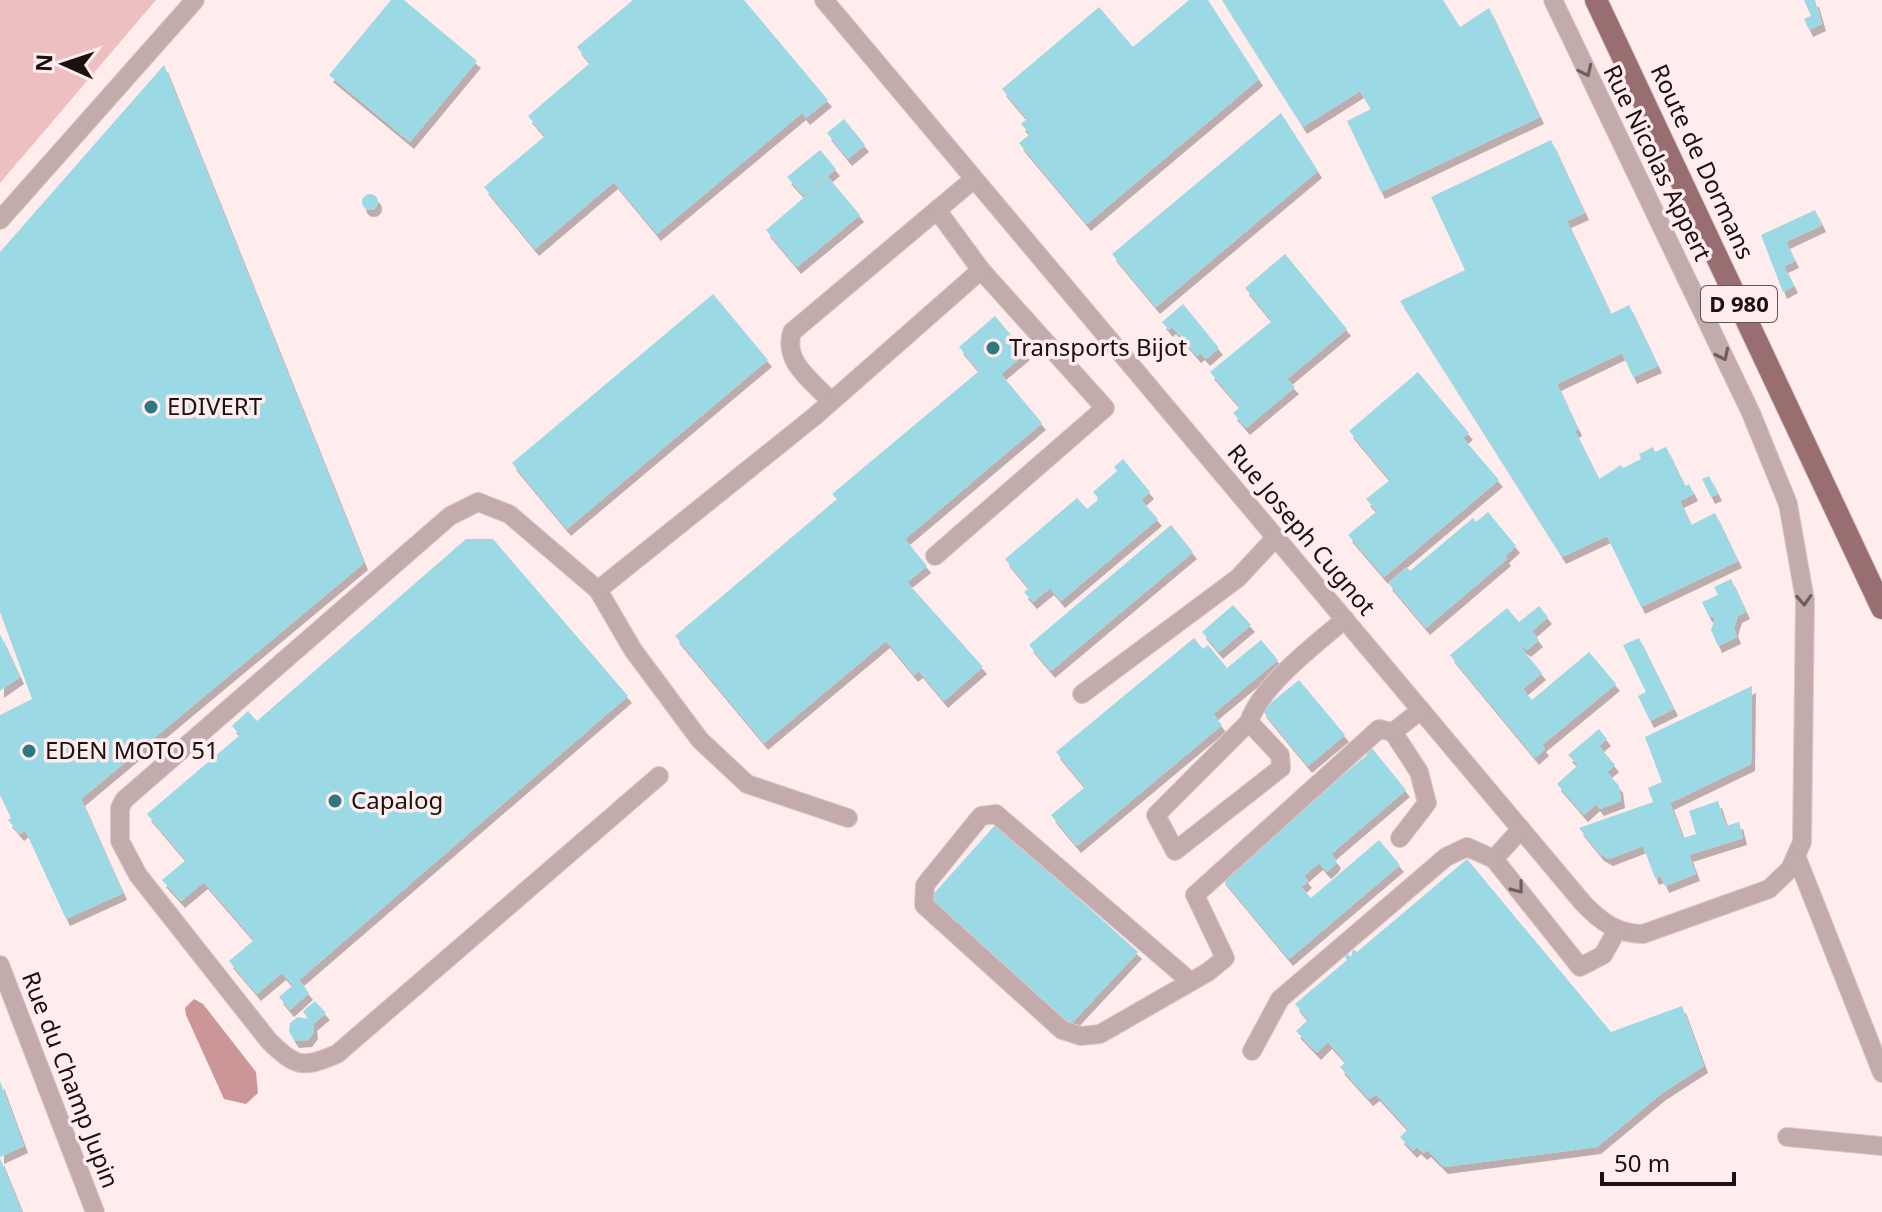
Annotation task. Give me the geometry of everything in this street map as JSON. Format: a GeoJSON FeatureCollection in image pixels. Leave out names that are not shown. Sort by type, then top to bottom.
{"type":"FeatureCollection","features":[{"type":"Feature","properties":{"kind":"main road","name":"Route de Dormans"},"geometry":{"type":"LineString","coordinates":[[1596,0],[1882,608]]}},
{"type":"Feature","properties":{"kind":"street"},"geometry":{"type":"LineString","coordinates":[[0,220],[195,0]]}},
{"type":"Feature","properties":{"kind":"street","name":"Rue Joseph Cugnot"},"geometry":{"type":"LineString","coordinates":[[824,0],[1521,829],[1596,916],[1617,930]]}},
{"type":"Feature","properties":{"kind":"street","name":"Rue Nicolas Appert"},"geometry":{"type":"LineString","coordinates":[[1553,0],[1751,413],[1788,504],[1805,600],[1803,815],[1797,858]]}},
{"type":"Feature","properties":{"kind":"street"},"geometry":{"type":"LineString","coordinates":[[831,401],[791,359],[787,348],[792,332],[974,179]]}},
{"type":"Feature","properties":{"kind":"street"},"geometry":{"type":"LineString","coordinates":[[935,556],[1105,408],[981,270],[937,210]]}},
{"type":"Feature","properties":{"kind":"street"},"geometry":{"type":"LineString","coordinates":[[598,590],[831,401],[981,270]]}},
{"type":"Feature","properties":{"kind":"street"},"geometry":{"type":"LineString","coordinates":[[659,776],[337,1054],[312,1065],[291,1062],[269,1041],[138,875],[120,841],[120,808],[124,800],[450,516],[478,502],[509,514],[598,590],[633,650],[700,740],[747,784],[848,818]]}},
{"type":"Feature","properties":{"kind":"street"},"geometry":{"type":"LineString","coordinates":[[1082,694],[1238,578],[1276,537]]}},
{"type":"Feature","properties":{"kind":"street"},"geometry":{"type":"LineString","coordinates":[[1249,722],[1280,755],[1281,768],[1175,851],[1156,815],[1249,722],[1253,709],[1271,687],[1345,619]]}},
{"type":"Feature","properties":{"kind":"street"},"geometry":{"type":"LineString","coordinates":[[1393,732],[1421,710]]}},
{"type":"Feature","properties":{"kind":"street"},"geometry":{"type":"LineString","coordinates":[[1191,982],[996,814],[981,816],[925,885],[924,905],[1068,1033],[1100,1034],[1191,982],[1225,958],[1195,895],[1379,729],[1393,732],[1419,772],[1427,803],[1400,838]]}},
{"type":"Feature","properties":{"kind":"street"},"geometry":{"type":"LineString","coordinates":[[1494,859],[1521,829]]}},
{"type":"Feature","properties":{"kind":"street"},"geometry":{"type":"LineString","coordinates":[[1252,1051],[1280,999],[1446,857],[1467,847],[1494,859],[1580,967],[1603,955],[1617,930],[1632,934],[1656,931],[1746,898],[1781,880],[1797,858]]}},
{"type":"Feature","properties":{"kind":"street"},"geometry":{"type":"LineString","coordinates":[[1797,858],[1882,1073]]}},
{"type":"Feature","properties":{"kind":"street","name":"Rue du Champ Jupin"},"geometry":{"type":"LineString","coordinates":[[0,965],[95,1212]]}},
{"type":"Feature","properties":{"kind":"street"},"geometry":{"type":"LineString","coordinates":[[1787,1137],[1882,1146]]}},
{"type":"Feature","properties":{"kind":"shaded area"},"geometry":{"type":"Polygon","coordinates":[[[0,0],[156,0],[0,183],[0,0]]]}},
{"type":"Feature","properties":{"kind":"shaded area"},"geometry":{"type":"Polygon","coordinates":[[[194,999],[203,1004],[256,1072],[258,1093],[246,1104],[224,1099],[186,1015],[185,1008],[194,999]]]}},
{"type":"Feature","properties":{"kind":"building"},"geometry":{"type":"Polygon","coordinates":[[[391,0],[404,0],[477,61],[410,142],[329,75],[391,0]]]}},
{"type":"Feature","properties":{"kind":"building"},"geometry":{"type":"Polygon","coordinates":[[[633,0],[744,0],[828,100],[806,118],[802,113],[657,234],[614,182],[535,249],[484,187],[545,136],[528,116],[590,63],[577,47],[633,0]]]}},
{"type":"Feature","properties":{"kind":"building"},"geometry":{"type":"Polygon","coordinates":[[[1189,0],[1208,0],[1259,79],[1087,224],[1019,143],[1030,134],[1021,124],[1027,119],[1002,89],[1099,7],[1133,47],[1189,0]]]}},
{"type":"Feature","properties":{"kind":"building"},"geometry":{"type":"Polygon","coordinates":[[[1222,0],[1443,0],[1460,27],[1489,8],[1540,117],[1381,192],[1347,121],[1371,109],[1360,91],[1303,127],[1222,0]]]}},
{"type":"Feature","properties":{"kind":"building"},"geometry":{"type":"Polygon","coordinates":[[[1804,0],[1815,0],[1822,24],[1809,30],[1804,19],[1811,16],[1804,0]]]}},
{"type":"Feature","properties":{"kind":"building","name":"EDIVERT"},"geometry":{"type":"Polygon","coordinates":[[[164,65],[364,563],[81,799],[123,893],[66,919],[25,830],[20,834],[8,820],[11,818],[0,795],[0,715],[32,699],[0,612],[0,252],[164,65]]]}},
{"type":"Feature","properties":{"kind":"building"},"geometry":{"type":"Polygon","coordinates":[[[1281,113],[1318,171],[1156,307],[1112,254],[1281,113]]]}},
{"type":"Feature","properties":{"kind":"building"},"geometry":{"type":"Polygon","coordinates":[[[844,119],[865,145],[848,159],[827,133],[844,119]]]}},
{"type":"Feature","properties":{"kind":"building"},"geometry":{"type":"Polygon","coordinates":[[[1551,140],[1585,213],[1567,221],[1611,314],[1629,305],[1658,366],[1633,377],[1622,353],[1557,384],[1578,429],[1575,431],[1599,479],[1621,465],[1623,468],[1641,459],[1639,454],[1653,447],[1655,452],[1666,447],[1685,486],[1689,484],[1694,494],[1680,501],[1691,525],[1715,513],[1738,561],[1641,607],[1607,536],[1562,557],[1400,301],[1465,270],[1431,197],[1551,140]]]}},
{"type":"Feature","properties":{"kind":"building"},"geometry":{"type":"Polygon","coordinates":[[[820,150],[836,169],[804,196],[787,177],[820,150]]]}},
{"type":"Feature","properties":{"kind":"building"},"geometry":{"type":"Polygon","coordinates":[[[828,177],[860,215],[797,267],[766,230],[828,177]]]}},
{"type":"Feature","properties":{"kind":"building"},"geometry":{"type":"Polygon","coordinates":[[[370,194],[376,196],[376,208],[370,210],[364,208],[362,202],[364,196],[370,194]]]}},
{"type":"Feature","properties":{"kind":"building"},"geometry":{"type":"Polygon","coordinates":[[[1815,210],[1822,225],[1786,242],[1795,261],[1784,266],[1794,286],[1783,292],[1761,235],[1815,210]]]}},
{"type":"Feature","properties":{"kind":"building"},"geometry":{"type":"Polygon","coordinates":[[[1285,254],[1347,329],[1287,379],[1295,387],[1246,428],[1233,413],[1240,407],[1210,372],[1272,321],[1245,288],[1285,254]]]}},
{"type":"Feature","properties":{"kind":"building"},"geometry":{"type":"Polygon","coordinates":[[[713,294],[768,360],[567,529],[512,463],[713,294]]]}},
{"type":"Feature","properties":{"kind":"building"},"geometry":{"type":"Polygon","coordinates":[[[1183,304],[1219,348],[1206,359],[1201,353],[1197,356],[1172,327],[1169,330],[1162,322],[1183,304]]]}},
{"type":"Feature","properties":{"kind":"building"},"geometry":{"type":"Polygon","coordinates":[[[995,316],[1026,353],[1001,374],[1042,423],[905,539],[927,566],[907,582],[983,667],[944,701],[919,671],[914,675],[886,641],[764,743],[675,636],[837,499],[832,494],[979,371],[959,347],[995,316]]]}},
{"type":"Feature","properties":{"kind":"building"},"geometry":{"type":"Polygon","coordinates":[[[1418,372],[1469,433],[1463,438],[1499,480],[1384,577],[1348,535],[1377,511],[1366,499],[1390,480],[1349,431],[1418,372]]]}},
{"type":"Feature","properties":{"kind":"building"},"geometry":{"type":"Polygon","coordinates":[[[1123,459],[1150,492],[1141,500],[1158,519],[1061,601],[1050,588],[1033,602],[1024,592],[1029,588],[1005,559],[1077,498],[1087,509],[1099,499],[1093,492],[1117,471],[1114,467],[1123,459]]]}},
{"type":"Feature","properties":{"kind":"building"},"geometry":{"type":"Polygon","coordinates":[[[1709,476],[1718,494],[1711,497],[1702,479],[1709,476]]]}},
{"type":"Feature","properties":{"kind":"building"},"geometry":{"type":"Polygon","coordinates":[[[1488,512],[1516,546],[1505,556],[1507,559],[1426,628],[1388,583],[1407,567],[1410,571],[1473,518],[1476,522],[1488,512]]]}},
{"type":"Feature","properties":{"kind":"building"},"geometry":{"type":"Polygon","coordinates":[[[1171,525],[1193,552],[1051,671],[1029,645],[1171,525]]]}},
{"type":"Feature","properties":{"kind":"building","name":"Capalog"},"geometry":{"type":"Polygon","coordinates":[[[466,539],[493,539],[628,696],[299,980],[309,993],[290,1010],[279,997],[293,985],[282,973],[257,994],[229,961],[254,940],[204,882],[181,901],[162,880],[186,860],[147,814],[240,735],[232,726],[248,711],[257,721],[466,539]]]}},
{"type":"Feature","properties":{"kind":"building"},"geometry":{"type":"Polygon","coordinates":[[[1731,579],[1746,612],[1738,616],[1734,629],[1737,637],[1718,646],[1711,630],[1715,618],[1708,615],[1702,602],[1718,595],[1714,587],[1731,579]]]}},
{"type":"Feature","properties":{"kind":"building"},"geometry":{"type":"Polygon","coordinates":[[[1233,605],[1251,625],[1219,652],[1202,632],[1233,605]]]}},
{"type":"Feature","properties":{"kind":"building"},"geometry":{"type":"Polygon","coordinates":[[[1539,606],[1548,617],[1532,631],[1539,640],[1527,650],[1517,643],[1542,673],[1523,689],[1532,700],[1589,652],[1616,684],[1542,745],[1545,749],[1535,758],[1450,655],[1507,608],[1519,622],[1539,606]]]}},
{"type":"Feature","properties":{"kind":"building"},"geometry":{"type":"Polygon","coordinates":[[[0,634],[20,677],[0,691],[0,634]]]}},
{"type":"Feature","properties":{"kind":"building"},"geometry":{"type":"Polygon","coordinates":[[[1194,638],[1203,649],[1208,645],[1227,668],[1261,640],[1278,660],[1213,714],[1222,725],[1077,846],[1051,815],[1085,787],[1056,752],[1194,638]]]}},
{"type":"Feature","properties":{"kind":"building"},"geometry":{"type":"Polygon","coordinates":[[[1639,638],[1674,709],[1650,721],[1638,696],[1646,692],[1623,645],[1639,638]]]}},
{"type":"Feature","properties":{"kind":"building"},"geometry":{"type":"Polygon","coordinates":[[[1299,680],[1345,735],[1308,766],[1262,710],[1299,680]]]}},
{"type":"Feature","properties":{"kind":"building"},"geometry":{"type":"Polygon","coordinates":[[[1752,686],[1751,764],[1670,803],[1683,838],[1696,834],[1689,811],[1718,801],[1726,826],[1739,822],[1743,838],[1689,855],[1696,874],[1665,886],[1661,876],[1655,878],[1643,846],[1609,859],[1600,854],[1579,828],[1653,802],[1648,788],[1662,782],[1645,737],[1752,686]]]}},
{"type":"Feature","properties":{"kind":"building"},"geometry":{"type":"Polygon","coordinates":[[[1599,729],[1607,739],[1599,746],[1615,765],[1607,772],[1619,786],[1621,801],[1600,809],[1596,804],[1584,815],[1557,784],[1578,765],[1568,755],[1599,729]]]}},
{"type":"Feature","properties":{"kind":"building"},"geometry":{"type":"Polygon","coordinates":[[[1371,747],[1406,790],[1331,854],[1337,861],[1334,866],[1327,872],[1319,863],[1304,876],[1308,881],[1301,887],[1311,898],[1379,840],[1400,865],[1289,959],[1221,877],[1367,755],[1365,752],[1371,747]]]}},
{"type":"Feature","properties":{"kind":"building"},"geometry":{"type":"Polygon","coordinates":[[[996,824],[1138,952],[1070,1025],[930,898],[996,824]]]}},
{"type":"Feature","properties":{"kind":"building"},"geometry":{"type":"Polygon","coordinates":[[[1467,859],[1611,1032],[1682,1006],[1704,1066],[1662,1093],[1597,1147],[1444,1167],[1427,1150],[1423,1153],[1417,1147],[1413,1151],[1400,1137],[1408,1129],[1376,1094],[1369,1099],[1340,1067],[1346,1062],[1328,1042],[1317,1053],[1296,1031],[1308,1020],[1295,1004],[1347,960],[1344,956],[1347,953],[1351,957],[1353,949],[1357,952],[1467,859]]]}},
{"type":"Feature","properties":{"kind":"building"},"geometry":{"type":"Polygon","coordinates":[[[315,1001],[326,1013],[313,1024],[314,1032],[308,1040],[295,1041],[289,1032],[290,1023],[298,1017],[308,1019],[303,1011],[315,1001]]]}},
{"type":"Feature","properties":{"kind":"building"},"geometry":{"type":"Polygon","coordinates":[[[0,1081],[24,1146],[0,1157],[0,1081]]]}},
{"type":"Feature","properties":{"kind":"building"},"geometry":{"type":"Polygon","coordinates":[[[0,1158],[22,1212],[0,1212],[0,1158]]]}},
{"type":"Feature","properties":{"kind":"place","name":"Transports Bijot"},"geometry":{"type":"Point","coordinates":[993,348]}},
{"type":"Feature","properties":{"kind":"place","name":"EDIVERT"},"geometry":{"type":"Point","coordinates":[151,407]}},
{"type":"Feature","properties":{"kind":"place","name":"EDEN MOTO 51"},"geometry":{"type":"Point","coordinates":[29,751]}},
{"type":"Feature","properties":{"kind":"place","name":"Capalog"},"geometry":{"type":"Point","coordinates":[335,801]}}]}
